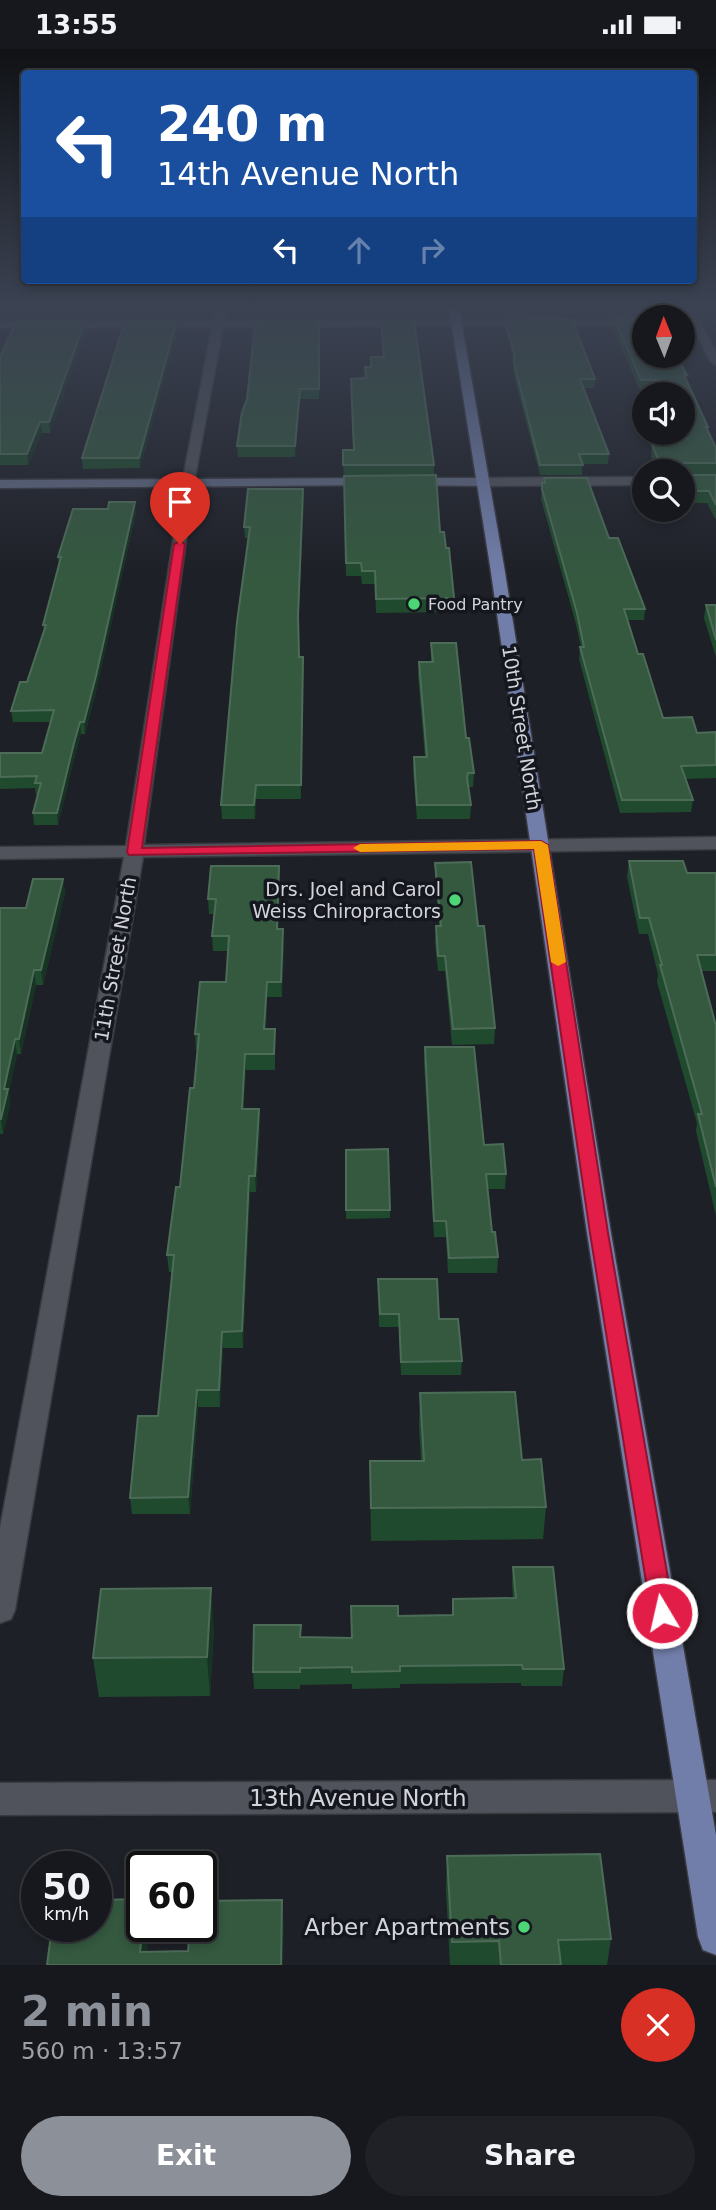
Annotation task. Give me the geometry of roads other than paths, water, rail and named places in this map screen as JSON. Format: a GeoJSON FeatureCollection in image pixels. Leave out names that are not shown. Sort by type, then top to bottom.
{"type":"FeatureCollection","features":[{"type":"Feature","properties":{"kind":"main road","name":"10th Street North"},"geometry":{"type":"LineString","coordinates":[[470,397],[599,1233],[704,1796],[716,1937]]}},
{"type":"Feature","properties":{"kind":"street","name":"11th Street North"},"geometry":{"type":"LineString","coordinates":[[0,1610],[134,852],[188,483],[204,397]]}},
{"type":"Feature","properties":{"kind":"street"},"geometry":{"type":"LineString","coordinates":[[0,485],[632,481]]}},
{"type":"Feature","properties":{"kind":"street"},"geometry":{"type":"LineString","coordinates":[[0,853],[716,843]]}},
{"type":"Feature","properties":{"kind":"street","name":"13th Avenue North"},"geometry":{"type":"LineString","coordinates":[[0,1799],[704,1796]]}},
{"type":"Feature","properties":{"kind":"place","name":"Food Pantry"},"geometry":{"type":"Point","coordinates":[414,604]}},
{"type":"Feature","properties":{"kind":"place","name":"Drs. Joel and Carol Weiss Chiropractors"},"geometry":{"type":"Point","coordinates":[455,900]}},
{"type":"Feature","properties":{"kind":"place","name":"Arber Apartments"},"geometry":{"type":"Point","coordinates":[524,1927]}}]}
